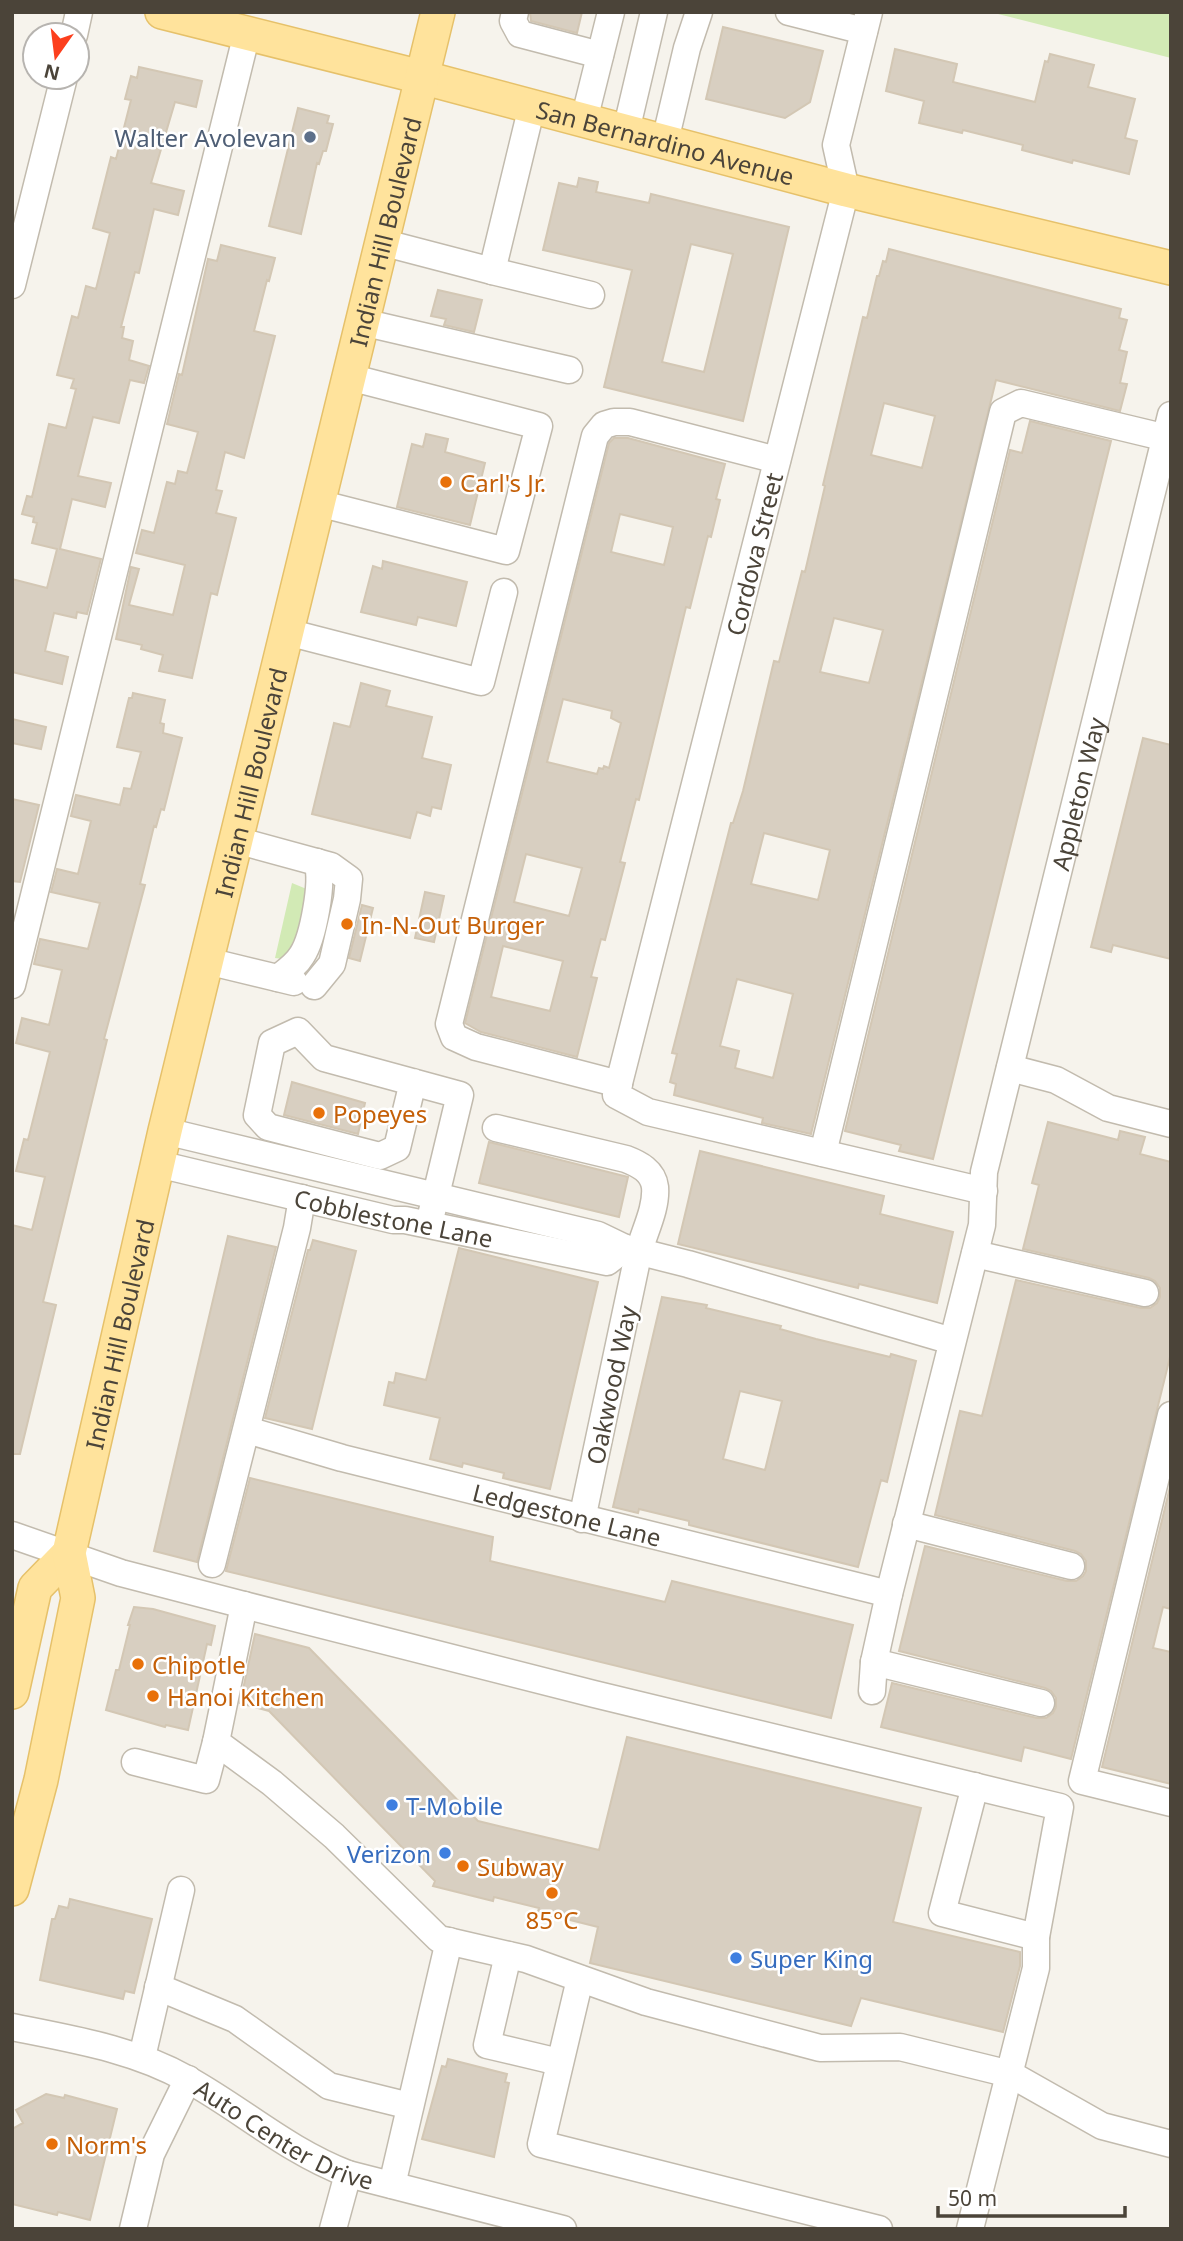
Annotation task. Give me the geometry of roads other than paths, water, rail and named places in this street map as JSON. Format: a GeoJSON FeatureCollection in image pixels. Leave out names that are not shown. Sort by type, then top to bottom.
{"type":"FeatureCollection","features":[{"type":"Feature","properties":{"kind":"main road","name":"San Bernardino Avenue"},"geometry":{"type":"LineString","coordinates":[[162,12],[230,24],[846,190],[1171,268]]}},
{"type":"Feature","properties":{"kind":"main road","name":"Indian Hill Boulevard"},"geometry":{"type":"LineString","coordinates":[[69,1553],[158,1164],[438,12]]}},
{"type":"Feature","properties":{"kind":"main road"},"geometry":{"type":"LineString","coordinates":[[12,1692],[20,1618],[35,1588],[69,1553]]}},
{"type":"Feature","properties":{"kind":"main road"},"geometry":{"type":"LineString","coordinates":[[12,1889],[41,1780],[78,1598],[69,1553]]}},
{"type":"Feature","properties":{"kind":"street"},"geometry":{"type":"LineString","coordinates":[[515,12],[513,20],[520,34],[600,55]]}},
{"type":"Feature","properties":{"kind":"street"},"geometry":{"type":"LineString","coordinates":[[584,120],[611,12]]}},
{"type":"Feature","properties":{"kind":"street"},"geometry":{"type":"LineString","coordinates":[[626,131],[654,12]]}},
{"type":"Feature","properties":{"kind":"street"},"geometry":{"type":"LineString","coordinates":[[665,141],[687,48],[699,12]]}},
{"type":"Feature","properties":{"kind":"street"},"geometry":{"type":"LineString","coordinates":[[789,12],[866,22]]}},
{"type":"Feature","properties":{"kind":"street","name":"Cordova Street"},"geometry":{"type":"LineString","coordinates":[[618,1089],[846,190],[836,145],[866,22]]}},
{"type":"Feature","properties":{"kind":"street"},"geometry":{"type":"LineString","coordinates":[[12,985],[230,24]]}},
{"type":"Feature","properties":{"kind":"street"},"geometry":{"type":"LineString","coordinates":[[12,285],[60,91]]}},
{"type":"Feature","properties":{"kind":"street"},"geometry":{"type":"LineString","coordinates":[[492,271],[532,106]]}},
{"type":"Feature","properties":{"kind":"street"},"geometry":{"type":"LineString","coordinates":[[381,242],[591,295]]}},
{"type":"Feature","properties":{"kind":"street"},"geometry":{"type":"LineString","coordinates":[[362,322],[569,370]]}},
{"type":"Feature","properties":{"kind":"street"},"geometry":{"type":"LineString","coordinates":[[318,503],[506,551],[539,426],[349,377]]}},
{"type":"Feature","properties":{"kind":"street"},"geometry":{"type":"LineString","coordinates":[[823,1153],[1003,412],[1021,403],[1169,431]]}},
{"type":"Feature","properties":{"kind":"street"},"geometry":{"type":"LineString","coordinates":[[777,460],[644,424],[614,422],[604,425],[595,436],[449,1024],[454,1037],[475,1047],[618,1089],[648,1112],[823,1153],[984,1182]]}},
{"type":"Feature","properties":{"kind":"street","name":"Appleton Way"},"geometry":{"type":"LineString","coordinates":[[872,1691],[874,1662],[889,1594],[982,1225],[984,1182],[1010,1068],[1169,431]]}},
{"type":"Feature","properties":{"kind":"street"},"geometry":{"type":"LineString","coordinates":[[286,632],[481,682],[503,592]]}},
{"type":"Feature","properties":{"kind":"street"},"geometry":{"type":"LineString","coordinates":[[207,961],[322,988],[332,964],[349,878],[331,866],[236,841]]}},
{"type":"Feature","properties":{"kind":"street"},"geometry":{"type":"LineString","coordinates":[[278,978],[294,966],[304,953],[320,871],[308,860]]}},
{"type":"Feature","properties":{"kind":"street"},"geometry":{"type":"LineString","coordinates":[[413,1082],[397,1148],[380,1156],[268,1127],[257,1115],[272,1043],[298,1031],[324,1058],[413,1082],[460,1095],[429,1224]]}},
{"type":"Feature","properties":{"kind":"street"},"geometry":{"type":"LineString","coordinates":[[1010,1068],[1066,1084],[1108,1108],[1171,1124]]}},
{"type":"Feature","properties":{"kind":"street","name":"Oakwood Way"},"geometry":{"type":"LineString","coordinates":[[496,1128],[626,1159],[639,1164],[653,1179],[654,1199],[632,1250],[582,1519]]}},
{"type":"Feature","properties":{"kind":"street","name":"Cobblestone Lane"},"geometry":{"type":"LineString","coordinates":[[166,1131],[598,1235],[632,1250],[952,1340]]}},
{"type":"Feature","properties":{"kind":"street","name":"Cobblestone Lane"},"geometry":{"type":"LineString","coordinates":[[158,1164],[393,1220],[429,1224],[607,1262],[632,1250]]}},
{"type":"Feature","properties":{"kind":"street"},"geometry":{"type":"LineString","coordinates":[[212,1564],[297,1228],[302,1198]]}},
{"type":"Feature","properties":{"kind":"street"},"geometry":{"type":"LineString","coordinates":[[975,1254],[1145,1293]]}},
{"type":"Feature","properties":{"kind":"street"},"geometry":{"type":"LineString","coordinates":[[1171,1415],[1082,1781],[1171,1803]]}},
{"type":"Feature","properties":{"kind":"street","name":"Ledgestone Lane"},"geometry":{"type":"LineString","coordinates":[[247,1430],[342,1458],[889,1594]]}},
{"type":"Feature","properties":{"kind":"street"},"geometry":{"type":"LineString","coordinates":[[906,1524],[1071,1566]]}},
{"type":"Feature","properties":{"kind":"street"},"geometry":{"type":"LineString","coordinates":[[12,1535],[121,1573],[244,1605],[594,1694],[1060,1807],[1036,1937],[1036,1968],[970,2229]]}},
{"type":"Feature","properties":{"kind":"street"},"geometry":{"type":"LineString","coordinates":[[135,1762],[206,1780],[244,1605]]}},
{"type":"Feature","properties":{"kind":"street"},"geometry":{"type":"LineString","coordinates":[[874,1662],[1041,1703]]}},
{"type":"Feature","properties":{"kind":"street"},"geometry":{"type":"LineString","coordinates":[[216,1742],[334,1836],[439,1939],[509,1955],[646,2002],[820,2048],[900,2047],[1010,2074],[1102,2126],[1171,2144]]}},
{"type":"Feature","properties":{"kind":"street"},"geometry":{"type":"LineString","coordinates":[[975,1786],[942,1913],[1036,1937]]}},
{"type":"Feature","properties":{"kind":"street"},"geometry":{"type":"LineString","coordinates":[[142,2057],[181,1890]]}},
{"type":"Feature","properties":{"kind":"street"},"geometry":{"type":"LineString","coordinates":[[392,2185],[449,1941]]}},
{"type":"Feature","properties":{"kind":"street"},"geometry":{"type":"LineString","coordinates":[[509,1955],[487,2045],[559,2062]]}},
{"type":"Feature","properties":{"kind":"street"},"geometry":{"type":"LineString","coordinates":[[580,1979],[541,2144],[879,2229]]}},
{"type":"Feature","properties":{"kind":"street"},"geometry":{"type":"LineString","coordinates":[[158,1987],[235,2019],[328,2086],[410,2106]]}},
{"type":"Feature","properties":{"kind":"street","name":"Auto Center Drive"},"geometry":{"type":"LineString","coordinates":[[12,2027],[142,2057],[188,2079],[278,2140],[348,2175],[563,2229]]}},
{"type":"Feature","properties":{"kind":"street"},"geometry":{"type":"LineString","coordinates":[[133,2229],[151,2154],[188,2079]]}},
{"type":"Feature","properties":{"kind":"street"},"geometry":{"type":"LineString","coordinates":[[333,2229],[348,2175]]}},
{"type":"Feature","properties":{"kind":"place","name":"Walter Avolevan"},"geometry":{"type":"Point","coordinates":[310,137]}},
{"type":"Feature","properties":{"kind":"place","name":"Carl's Jr."},"geometry":{"type":"Point","coordinates":[446,482]}},
{"type":"Feature","properties":{"kind":"place","name":"In-N-Out Burger"},"geometry":{"type":"Point","coordinates":[347,924]}},
{"type":"Feature","properties":{"kind":"place","name":"Popeyes"},"geometry":{"type":"Point","coordinates":[319,1113]}},
{"type":"Feature","properties":{"kind":"place","name":"Chipotle"},"geometry":{"type":"Point","coordinates":[138,1664]}},
{"type":"Feature","properties":{"kind":"place","name":"Hanoi Kitchen"},"geometry":{"type":"Point","coordinates":[153,1696]}},
{"type":"Feature","properties":{"kind":"place","name":"T-Mobile"},"geometry":{"type":"Point","coordinates":[392,1805]}},
{"type":"Feature","properties":{"kind":"place","name":"Verizon"},"geometry":{"type":"Point","coordinates":[445,1853]}},
{"type":"Feature","properties":{"kind":"place","name":"Subway"},"geometry":{"type":"Point","coordinates":[463,1866]}},
{"type":"Feature","properties":{"kind":"place","name":"85°C"},"geometry":{"type":"Point","coordinates":[552,1893]}},
{"type":"Feature","properties":{"kind":"place","name":"Super King"},"geometry":{"type":"Point","coordinates":[736,1958]}},
{"type":"Feature","properties":{"kind":"place","name":"Norm's"},"geometry":{"type":"Point","coordinates":[52,2144]}}]}
